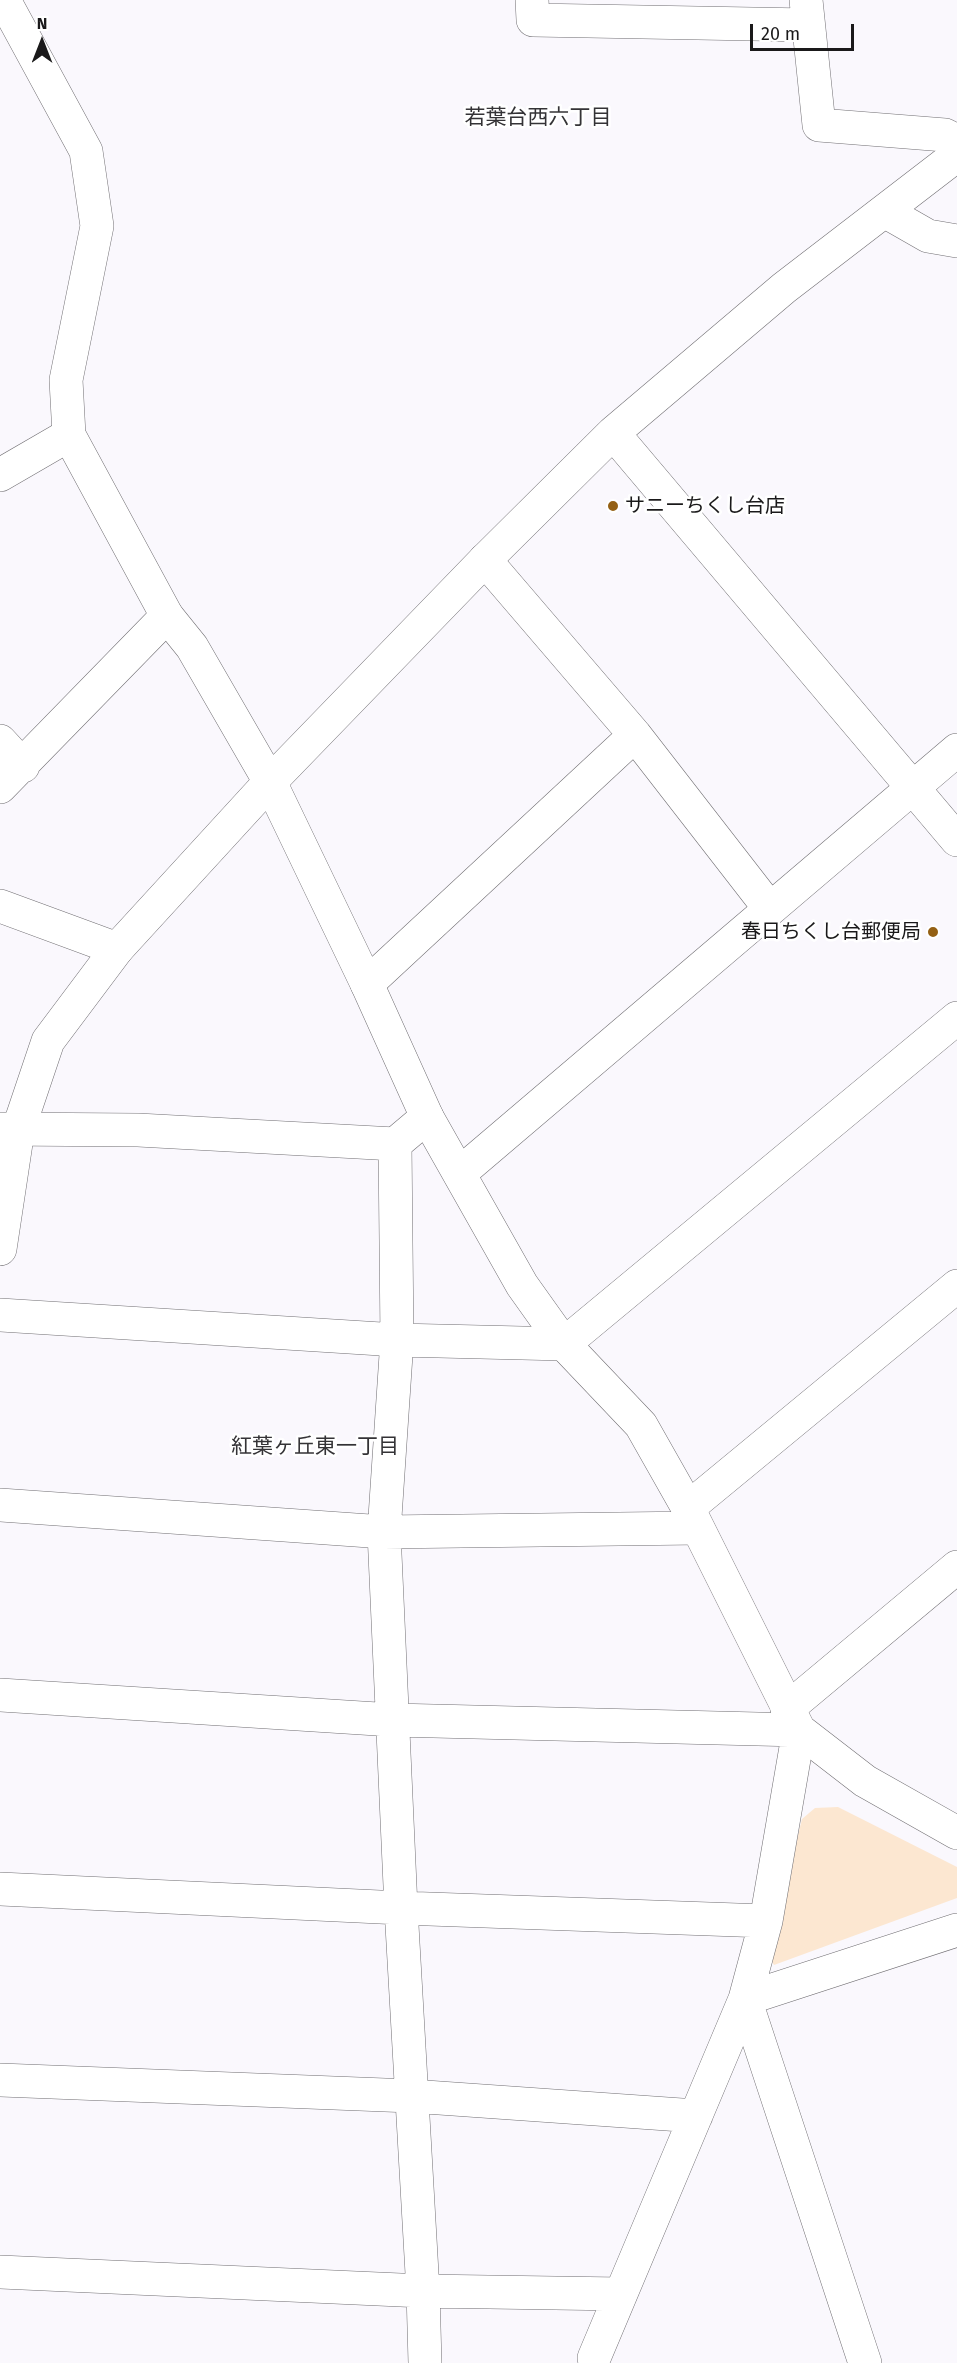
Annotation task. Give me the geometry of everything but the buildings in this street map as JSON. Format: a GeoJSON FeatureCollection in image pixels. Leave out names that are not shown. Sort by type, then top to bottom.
{"type":"FeatureCollection","features":[{"type":"Feature","properties":{"kind":"street"},"geometry":{"type":"LineString","coordinates":[[4,0],[86,151],[97,226],[66,380],[69,435],[167,616],[192,647],[270,782],[367,984],[427,1117],[522,1285],[564,1344],[641,1425],[692,1518],[793,1720],[865,1781],[957,1833]]}},
{"type":"Feature","properties":{"kind":"street"},"geometry":{"type":"LineString","coordinates":[[532,0],[533,20],[807,13],[819,125],[945,135],[957,141]]}},
{"type":"Feature","properties":{"kind":"street"},"geometry":{"type":"LineString","coordinates":[[0,1249],[9,1129],[48,1041],[117,949],[270,782],[485,560],[613,433],[784,288],[957,156]]}},
{"type":"Feature","properties":{"kind":"street"},"geometry":{"type":"LineString","coordinates":[[886,212],[928,236],[957,241]]}},
{"type":"Feature","properties":{"kind":"street"},"geometry":{"type":"LineString","coordinates":[[613,433],[957,840]]}},
{"type":"Feature","properties":{"kind":"street"},"geometry":{"type":"LineString","coordinates":[[0,475],[69,435]]}},
{"type":"Feature","properties":{"kind":"street"},"geometry":{"type":"LineString","coordinates":[[485,560],[635,735],[770,909]]}},
{"type":"Feature","properties":{"kind":"street"},"geometry":{"type":"LineString","coordinates":[[0,741],[11,777],[167,616]]}},
{"type":"Feature","properties":{"kind":"street"},"geometry":{"type":"LineString","coordinates":[[367,984],[635,735]]}},
{"type":"Feature","properties":{"kind":"street"},"geometry":{"type":"LineString","coordinates":[[460,1173],[957,750]]}},
{"type":"Feature","properties":{"kind":"street"},"geometry":{"type":"LineString","coordinates":[[0,906],[117,949]]}},
{"type":"Feature","properties":{"kind":"street"},"geometry":{"type":"LineString","coordinates":[[0,1315],[397,1340],[564,1344],[957,1018]]}},
{"type":"Feature","properties":{"kind":"street"},"geometry":{"type":"LineString","coordinates":[[9,1129],[138,1130],[395,1144],[427,1117]]}},
{"type":"Feature","properties":{"kind":"street"},"geometry":{"type":"LineString","coordinates":[[395,1144],[397,1340],[384,1532],[425,2363]]}},
{"type":"Feature","properties":{"kind":"street"},"geometry":{"type":"LineString","coordinates":[[0,1505],[384,1532],[692,1518],[957,1286]]}},
{"type":"Feature","properties":{"kind":"street"},"geometry":{"type":"LineString","coordinates":[[594,2358],[745,1999],[766,1921],[793,1720],[957,1567]]}},
{"type":"Feature","properties":{"kind":"street"},"geometry":{"type":"LineString","coordinates":[[0,1695],[393,1720],[793,1720]]}},
{"type":"Feature","properties":{"kind":"street"},"geometry":{"type":"LineString","coordinates":[[0,1889],[401,1908],[766,1921]]}},
{"type":"Feature","properties":{"kind":"street"},"geometry":{"type":"LineString","coordinates":[[745,1999],[957,1930]]}},
{"type":"Feature","properties":{"kind":"street"},"geometry":{"type":"LineString","coordinates":[[745,1999],[865,2363]]}},
{"type":"Feature","properties":{"kind":"street"},"geometry":{"type":"LineString","coordinates":[[0,2080],[411,2096],[696,2116]]}},
{"type":"Feature","properties":{"kind":"street"},"geometry":{"type":"LineString","coordinates":[[0,2272],[423,2291],[621,2294]]}},
{"type":"Feature","properties":{"kind":"shaded area"},"geometry":{"type":"Polygon","coordinates":[[[838,1807],[957,1867],[957,1898],[774,1965],[768,1955],[802,1819],[815,1808],[838,1807]]]}},
{"type":"Feature","properties":{"kind":"place","name":"サニーちくし台店"},"geometry":{"type":"Point","coordinates":[613,506]}},
{"type":"Feature","properties":{"kind":"place","name":"春日ちくし台郵便局"},"geometry":{"type":"Point","coordinates":[933,932]}},
{"type":"Feature","properties":{"kind":"district","name":"若葉台西六丁目"},"geometry":{"type":"Point","coordinates":[538,118]}},
{"type":"Feature","properties":{"kind":"district","name":"紅葉ヶ丘東一丁目"},"geometry":{"type":"Point","coordinates":[315,1447]}}]}
